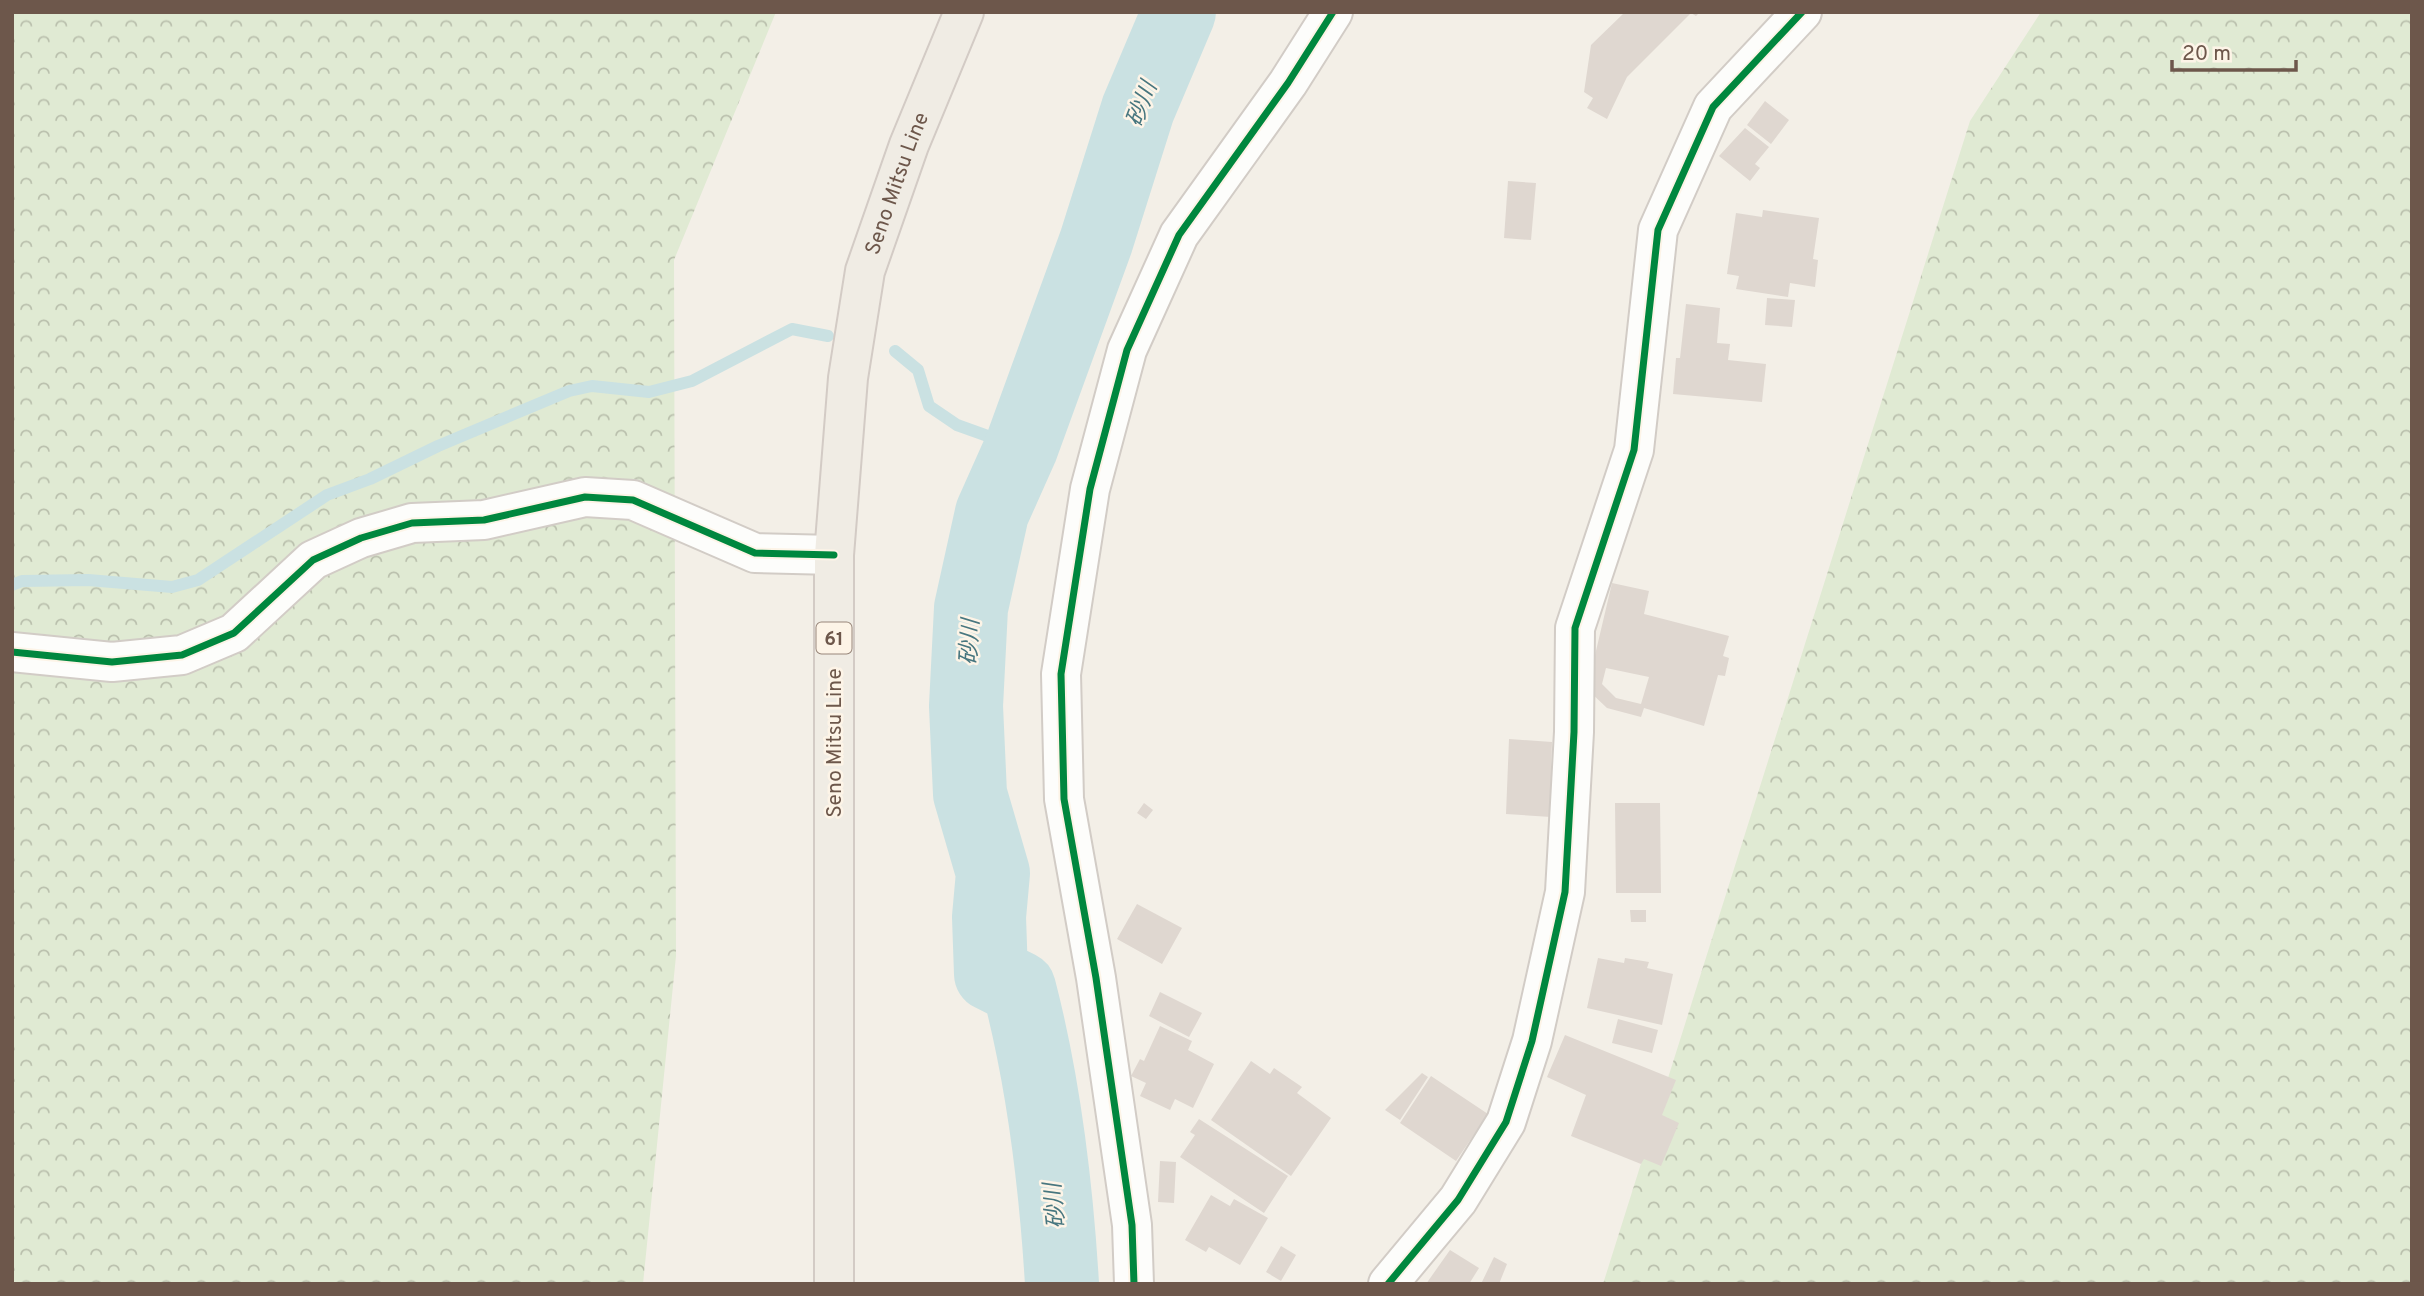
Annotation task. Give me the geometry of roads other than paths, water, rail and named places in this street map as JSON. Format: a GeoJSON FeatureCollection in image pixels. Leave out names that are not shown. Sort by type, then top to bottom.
{"type":"FeatureCollection","features":[{"type":"Feature","properties":{"kind":"main road","name":"Seno Mitsu Line"},"geometry":{"type":"LineString","coordinates":[[834,1284],[834,555],[848,378],[865,271],[909,145],[964,12]]}},
{"type":"Feature","properties":{"kind":"street"},"geometry":{"type":"LineString","coordinates":[[1134,1284],[1132,1225],[1096,978],[1064,799],[1061,674],[1085,515],[1127,350],[1179,235],[1288,83],[1333,12]]}},
{"type":"Feature","properties":{"kind":"street"},"geometry":{"type":"LineString","coordinates":[[1388,1284],[1458,1200],[1506,1122],[1532,1041],[1564,892],[1574,732],[1575,628],[1634,450],[1658,230],[1713,107],[1802,12]]}},
{"type":"Feature","properties":{"kind":"street"},"geometry":{"type":"LineString","coordinates":[[12,652],[112,662],[182,655],[234,633],[313,560],[361,538],[412,523],[484,520],[585,498],[633,500],[755,552],[834,555]]}},
{"type":"Feature","properties":{"kind":"waterway","name":"砂川"},"geometry":{"type":"LineString","coordinates":[[1062,1284],[1048,1134],[1028,1024],[1019,988],[991,974],[989,917],[993,873],[970,794],[966,706],[971,608],[992,513],[1021,448],[1096,242],[1138,109],[1179,12]]}},
{"type":"Feature","properties":{"kind":"waterway"},"geometry":{"type":"LineString","coordinates":[[12,585],[22,581],[88,580],[172,587],[198,580],[327,495],[370,479],[438,446],[569,391],[592,386],[649,392],[692,381],[792,329],[828,336]]}},
{"type":"Feature","properties":{"kind":"waterway"},"geometry":{"type":"LineString","coordinates":[[895,351],[918,370],[929,406],[957,425],[1021,448]]}}]}
